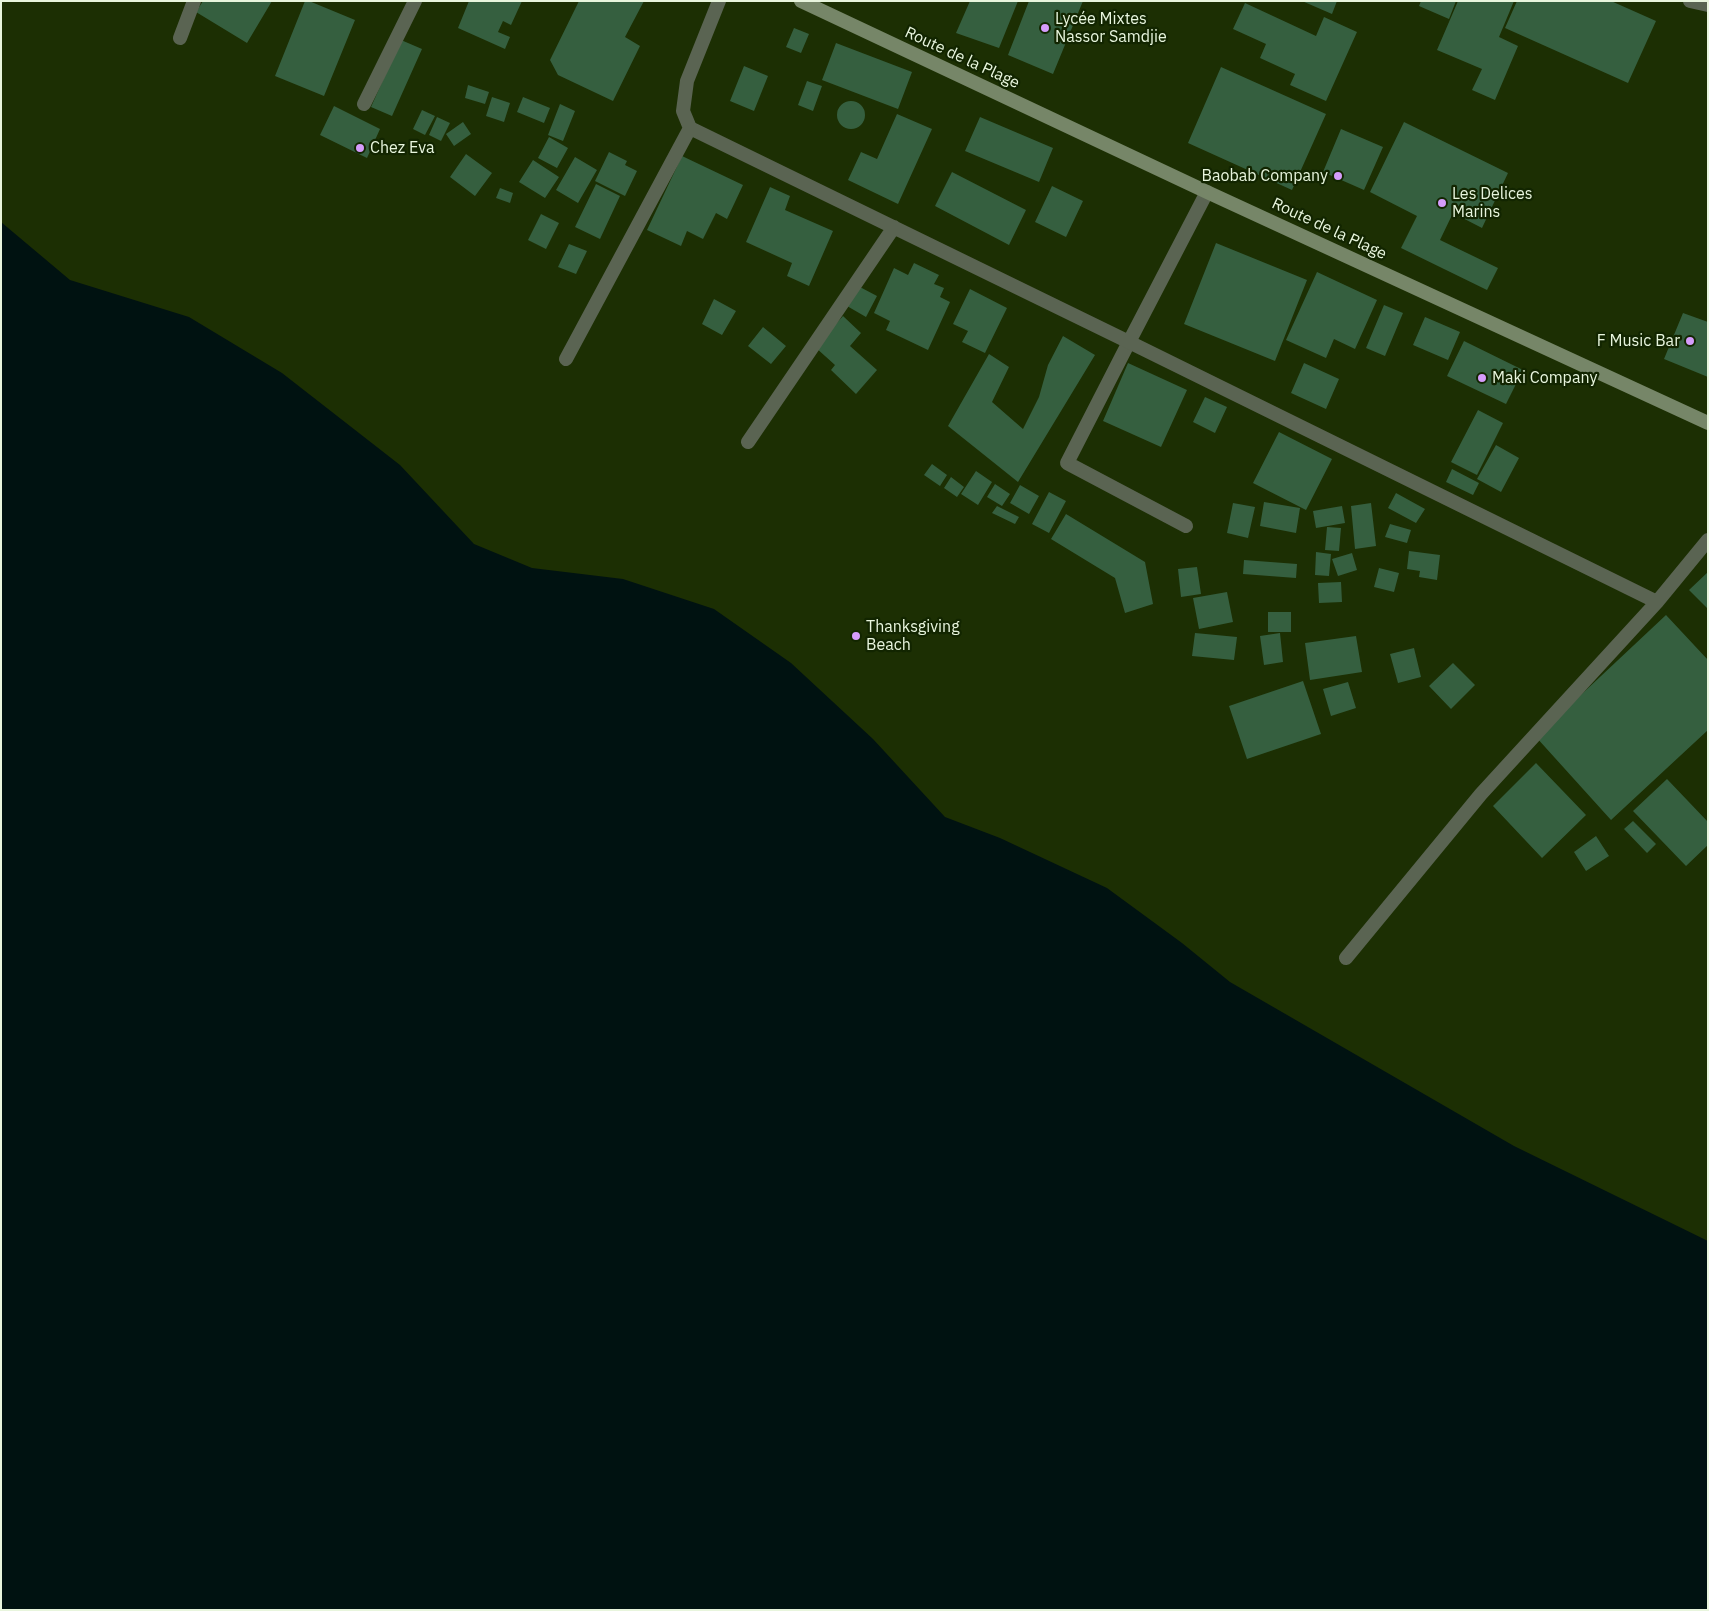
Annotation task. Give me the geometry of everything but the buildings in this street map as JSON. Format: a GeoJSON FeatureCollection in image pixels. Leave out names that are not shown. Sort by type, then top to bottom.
{"type":"FeatureCollection","features":[{"type":"Feature","properties":{"kind":"main road","name":"Route de la Plage"},"geometry":{"type":"LineString","coordinates":[[801,1],[1207,192],[1708,423]]}},
{"type":"Feature","properties":{"kind":"street"},"geometry":{"type":"LineString","coordinates":[[180,38],[194,1]]}},
{"type":"Feature","properties":{"kind":"street"},"geometry":{"type":"LineString","coordinates":[[364,104],[415,1]]}},
{"type":"Feature","properties":{"kind":"street"},"geometry":{"type":"LineString","coordinates":[[719,1],[688,81],[683,112],[690,128],[1658,602]]}},
{"type":"Feature","properties":{"kind":"street"},"geometry":{"type":"LineString","coordinates":[[1690,1],[1708,5]]}},
{"type":"Feature","properties":{"kind":"street"},"geometry":{"type":"LineString","coordinates":[[566,359],[690,128]]}},
{"type":"Feature","properties":{"kind":"street"},"geometry":{"type":"LineString","coordinates":[[1186,526],[1067,463],[1207,192]]}},
{"type":"Feature","properties":{"kind":"street"},"geometry":{"type":"LineString","coordinates":[[748,442],[894,227]]}},
{"type":"Feature","properties":{"kind":"street"},"geometry":{"type":"LineString","coordinates":[[1346,958],[1481,794],[1658,602],[1708,540]]}},
{"type":"Feature","properties":{"kind":"shaded area"},"geometry":{"type":"Polygon","coordinates":[[[1,222],[70,280],[189,317],[282,373],[400,465],[474,544],[532,568],[623,579],[714,609],[791,663],[873,739],[945,817],[1000,838],[1107,888],[1182,943],[1230,982],[1514,1146],[1708,1241],[1708,1610],[1,1610],[1,222]]]}},
{"type":"Feature","properties":{"kind":"place","name":"Lycée Mixtes Nassor Samdjie"},"geometry":{"type":"Point","coordinates":[1045,28]}},
{"type":"Feature","properties":{"kind":"place","name":"Chez Eva"},"geometry":{"type":"Point","coordinates":[360,148]}},
{"type":"Feature","properties":{"kind":"place","name":"Baobab Company"},"geometry":{"type":"Point","coordinates":[1338,176]}},
{"type":"Feature","properties":{"kind":"place","name":"Les Delices Marins"},"geometry":{"type":"Point","coordinates":[1442,203]}},
{"type":"Feature","properties":{"kind":"place","name":"F Music Bar"},"geometry":{"type":"Point","coordinates":[1690,341]}},
{"type":"Feature","properties":{"kind":"place","name":"Maki Company"},"geometry":{"type":"Point","coordinates":[1482,378]}},
{"type":"Feature","properties":{"kind":"place","name":"Thanksgiving Beach"},"geometry":{"type":"Point","coordinates":[856,636]}}]}
